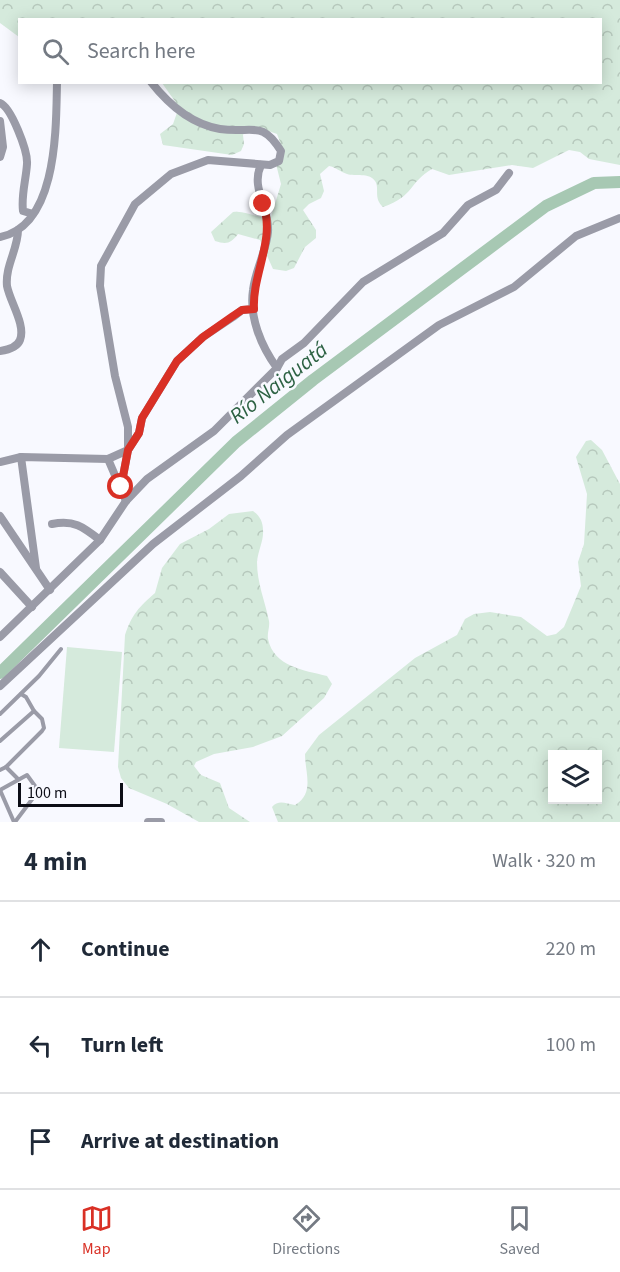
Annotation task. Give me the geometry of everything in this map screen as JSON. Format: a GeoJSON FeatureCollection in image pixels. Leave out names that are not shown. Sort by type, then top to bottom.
{"type":"FeatureCollection","features":[{"type":"Feature","properties":{"kind":"street"},"geometry":{"type":"LineString","coordinates":[[0,237],[15,234],[33,214],[47,183],[55,157],[57,84]]}},
{"type":"Feature","properties":{"kind":"street"},"geometry":{"type":"LineString","coordinates":[[121,487],[128,450],[128,427],[115,376],[100,286],[101,266],[135,204],[171,174],[208,160],[229,160],[261,165],[279,161],[281,151],[270,134],[257,129],[219,129],[181,113],[153,84]]}},
{"type":"Feature","properties":{"kind":"street"},"geometry":{"type":"LineString","coordinates":[[0,103],[9,108],[26,154],[27,163],[21,200],[23,211],[33,214]]}},
{"type":"Feature","properties":{"kind":"street"},"geometry":{"type":"LineString","coordinates":[[0,121],[3,147],[0,157]]}},
{"type":"Feature","properties":{"kind":"street"},"geometry":{"type":"LineString","coordinates":[[261,165],[257,174],[258,189],[267,216],[268,232],[253,290],[254,309],[260,336],[277,368]]}},
{"type":"Feature","properties":{"kind":"street"},"geometry":{"type":"LineString","coordinates":[[2,631],[32,607],[100,540],[126,501],[147,479],[214,431],[277,368],[282,359],[304,343],[363,282],[443,233],[468,205],[496,190],[509,173]]}},
{"type":"Feature","properties":{"kind":"street"},"geometry":{"type":"LineString","coordinates":[[0,686],[153,544],[241,476],[287,435],[439,325],[514,287],[576,236],[620,218]]}},
{"type":"Feature","properties":{"kind":"street"},"geometry":{"type":"LineString","coordinates":[[0,351],[16,346],[20,341],[20,326],[12,304],[7,277],[18,230]]}},
{"type":"Feature","properties":{"kind":"street"},"geometry":{"type":"LineString","coordinates":[[0,462],[21,458],[108,459],[128,450],[156,392],[177,361],[203,337],[233,316],[242,310],[254,309]]}},
{"type":"Feature","properties":{"kind":"street"},"geometry":{"type":"LineString","coordinates":[[21,458],[36,568]]}},
{"type":"Feature","properties":{"kind":"street"},"geometry":{"type":"LineString","coordinates":[[108,459],[126,501]]}},
{"type":"Feature","properties":{"kind":"street"},"geometry":{"type":"LineString","coordinates":[[0,516],[50,590]]}},
{"type":"Feature","properties":{"kind":"street"},"geometry":{"type":"LineString","coordinates":[[51,524],[68,521],[85,528],[100,540]]}},
{"type":"Feature","properties":{"kind":"street"},"geometry":{"type":"LineString","coordinates":[[0,572],[32,607]]}},
{"type":"Feature","properties":{"kind":"street"},"geometry":{"type":"LineString","coordinates":[[148,822],[161,822]]}},
{"type":"Feature","properties":{"kind":"lane"},"geometry":{"type":"LineString","coordinates":[[0,714],[21,694],[61,648]]}},
{"type":"Feature","properties":{"kind":"lane"},"geometry":{"type":"LineString","coordinates":[[0,770],[6,767],[44,728],[42,719],[26,697],[21,694]]}},
{"type":"Feature","properties":{"kind":"lane"},"geometry":{"type":"LineString","coordinates":[[0,741],[34,711]]}},
{"type":"Feature","properties":{"kind":"lane"},"geometry":{"type":"LineString","coordinates":[[6,767],[18,779]]}},
{"type":"Feature","properties":{"kind":"lane"},"geometry":{"type":"LineString","coordinates":[[27,776],[35,786],[36,794],[15,822],[0,790],[18,779],[27,776]]}},
{"type":"Feature","properties":{"kind":"green space"},"geometry":{"type":"Polygon","coordinates":[[[0,0],[620,0],[620,165],[589,159],[580,152],[569,150],[533,168],[512,165],[449,175],[432,169],[419,179],[407,194],[383,207],[378,200],[376,184],[372,178],[350,175],[329,166],[320,174],[324,191],[321,198],[303,210],[316,230],[316,238],[305,247],[294,268],[286,271],[273,269],[260,240],[238,234],[231,241],[223,243],[215,241],[211,232],[233,212],[271,217],[281,184],[276,164],[280,142],[277,134],[260,128],[246,130],[241,151],[232,155],[163,145],[160,134],[173,124],[179,107],[163,84],[602,84],[602,18],[18,18],[18,36],[0,23],[0,0]]]}},
{"type":"Feature","properties":{"kind":"green space"},"geometry":{"type":"Polygon","coordinates":[[[591,440],[602,450],[620,484],[620,822],[278,822],[272,807],[280,803],[295,805],[305,795],[307,782],[305,754],[319,735],[415,658],[457,635],[465,619],[474,614],[490,612],[521,617],[547,636],[556,634],[564,627],[581,586],[578,562],[584,544],[587,494],[576,457],[586,441],[591,440]]]}},
{"type":"Feature","properties":{"kind":"green space"},"geometry":{"type":"Polygon","coordinates":[[[253,511],[259,517],[263,527],[257,570],[269,621],[268,639],[271,648],[277,656],[291,666],[327,676],[332,684],[324,698],[282,736],[253,747],[214,754],[196,762],[194,766],[201,775],[220,783],[229,808],[250,822],[199,822],[167,804],[129,788],[121,778],[118,767],[125,635],[137,611],[155,593],[162,568],[180,544],[209,529],[229,514],[253,511]]]}},
{"type":"Feature","properties":{"kind":"green space"},"geometry":{"type":"Polygon","coordinates":[[[67,647],[122,652],[114,752],[59,748],[67,647]]]}},
{"type":"Feature","properties":{"kind":"waterway","name":"Río Naiguatá"},"geometry":{"type":"LineString","coordinates":[[0,673],[236,442],[313,380],[546,206],[594,183],[620,182]]}},
{"type":"Feature","properties":{"kind":"route"},"geometry":{"type":"LineString","coordinates":[[121,487],[128,450],[139,433],[142,418],[177,361],[203,337],[210,335],[233,316],[242,310],[254,309],[253,290],[268,232],[267,216],[263,204]]}}]}
